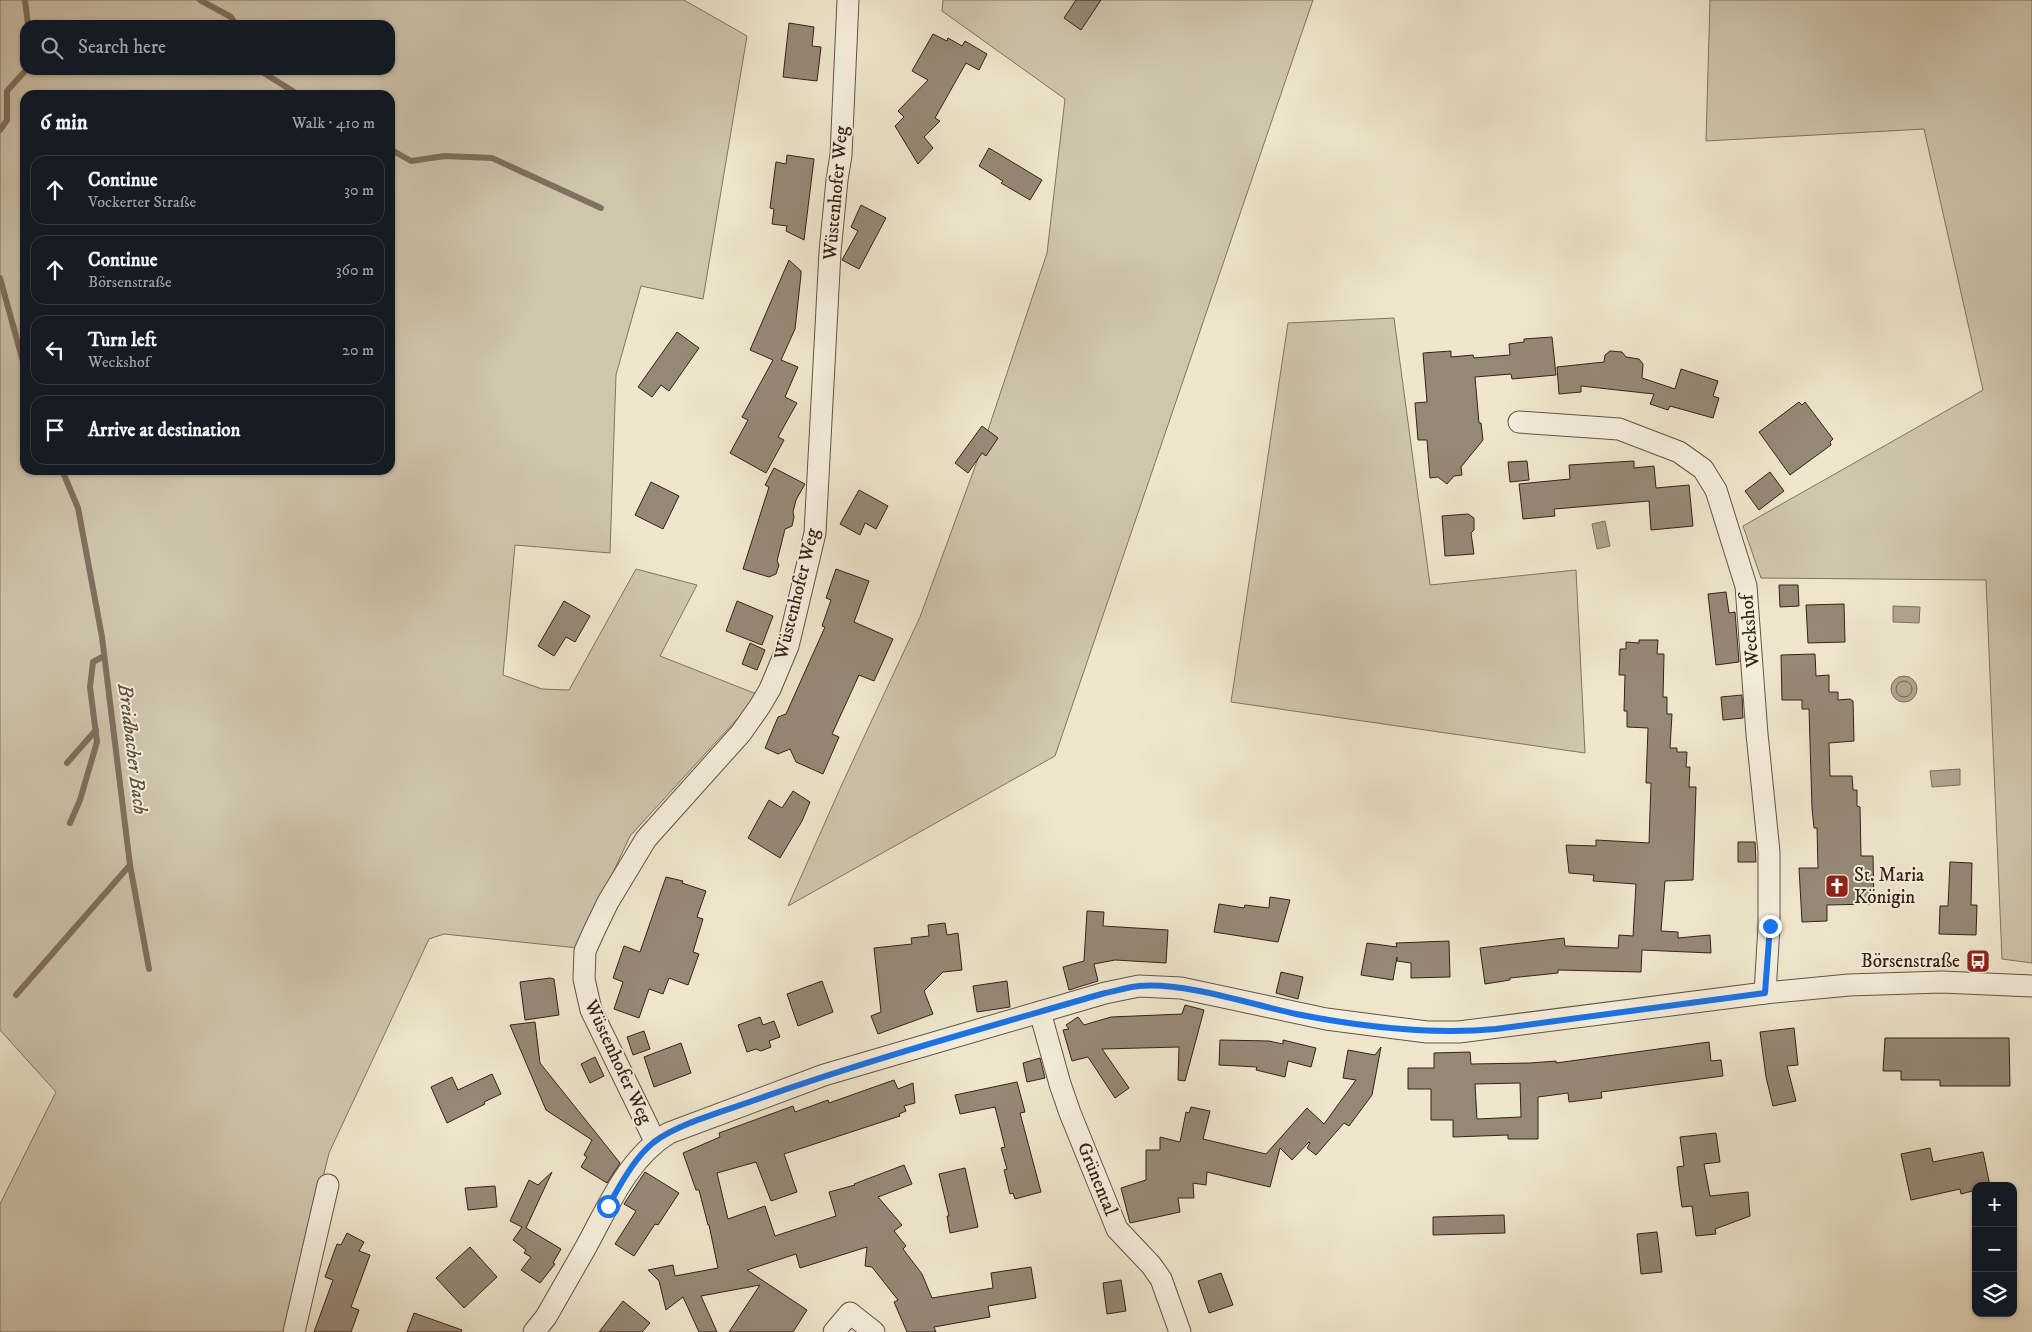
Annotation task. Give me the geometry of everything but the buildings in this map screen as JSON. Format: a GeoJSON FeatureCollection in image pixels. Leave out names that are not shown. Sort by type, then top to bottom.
{"type":"FeatureCollection","features":[{"type":"Feature","properties":{"kind":"street","name":"Wüstenhofer Weg"},"geometry":{"type":"LineString","coordinates":[[655,1142],[591,1010],[584,979],[585,951],[608,902],[638,850],[740,733],[770,689],[788,646],[815,533],[830,252],[841,155],[848,0]]}},
{"type":"Feature","properties":{"kind":"street","name":"Weckshof"},"geometry":{"type":"LineString","coordinates":[[1519,422],[1619,429],[1679,452],[1703,469],[1716,490],[1737,552],[1747,594],[1757,734],[1769,852],[1770,926],[1765,993]]}},
{"type":"Feature","properties":{"kind":"street"},"geometry":{"type":"LineString","coordinates":[[534,1332],[546,1317],[625,1178],[638,1159],[655,1142],[680,1127],[824,1075],[1040,1012],[1139,986],[1181,988],[1326,1019],[1427,1032],[1459,1032],[1765,993],[1849,985],[1942,982],[2032,986]]}},
{"type":"Feature","properties":{"kind":"street","name":"Grünental"},"geometry":{"type":"LineString","coordinates":[[1040,1012],[1070,1113],[1117,1228],[1151,1265],[1161,1279],[1180,1332]]}},
{"type":"Feature","properties":{"kind":"street"},"geometry":{"type":"LineString","coordinates":[[294,1332],[328,1185]]}},
{"type":"Feature","properties":{"kind":"street"},"geometry":{"type":"LineString","coordinates":[[834,1332],[850,1313],[874,1332]]}},
{"type":"Feature","properties":{"kind":"shaded area"},"geometry":{"type":"Polygon","coordinates":[[[0,0],[684,0],[747,36],[703,299],[641,286],[616,375],[610,553],[515,545],[503,675],[542,689],[569,690],[636,569],[697,585],[660,656],[759,695],[630,836],[578,948],[444,934],[429,939],[329,1153],[285,1332],[0,1332],[0,1204],[56,1092],[0,1030],[0,0]]]}},
{"type":"Feature","properties":{"kind":"shaded area"},"geometry":{"type":"Polygon","coordinates":[[[943,0],[1313,0],[1055,756],[788,906],[920,617],[983,445],[1047,253],[1065,99],[942,11],[943,0]]]}},
{"type":"Feature","properties":{"kind":"shaded area"},"geometry":{"type":"Polygon","coordinates":[[[1710,0],[2032,0],[2032,963],[2002,959],[1986,580],[1761,578],[1743,526],[1983,390],[1924,129],[1706,141],[1710,0]]]}},
{"type":"Feature","properties":{"kind":"shaded area"},"geometry":{"type":"Polygon","coordinates":[[[1394,318],[1430,585],[1576,570],[1585,753],[1231,702],[1288,323],[1394,318]]]}},
{"type":"Feature","properties":{"kind":"water"},"geometry":{"type":"Polygon","coordinates":[[[1605,521],[1610,546],[1597,549],[1592,524],[1605,521]]]}},
{"type":"Feature","properties":{"kind":"water"},"geometry":{"type":"Polygon","coordinates":[[[1893,606],[1920,607],[1919,623],[1893,622],[1893,606]]]}},
{"type":"Feature","properties":{"kind":"water"},"geometry":{"type":"Polygon","coordinates":[[[1904,676],[1913,680],[1917,689],[1913,698],[1904,702],[1895,698],[1891,689],[1895,680],[1904,676]]]}},
{"type":"Feature","properties":{"kind":"water"},"geometry":{"type":"Polygon","coordinates":[[[1960,769],[1960,785],[1932,787],[1930,771],[1960,769]]]}},
{"type":"Feature","properties":{"kind":"waterway","name":"Breidbacher Bach"},"geometry":{"type":"LineString","coordinates":[[25,0],[27,20]]}},
{"type":"Feature","properties":{"kind":"waterway"},"geometry":{"type":"LineString","coordinates":[[200,0],[231,17],[233,20]]}},
{"type":"Feature","properties":{"kind":"waterway","name":"Breidbacher Bach"},"geometry":{"type":"LineString","coordinates":[[0,130],[7,120],[7,91],[21,75]]}},
{"type":"Feature","properties":{"kind":"waterway"},"geometry":{"type":"LineString","coordinates":[[267,75],[291,90]]}},
{"type":"Feature","properties":{"kind":"waterway"},"geometry":{"type":"LineString","coordinates":[[395,152],[411,161],[445,156],[492,158],[601,208]]}},
{"type":"Feature","properties":{"kind":"waterway","name":"Breidbacher Bach"},"geometry":{"type":"LineString","coordinates":[[0,278],[20,351]]}},
{"type":"Feature","properties":{"kind":"waterway","name":"Breidbacher Bach"},"geometry":{"type":"LineString","coordinates":[[16,995],[130,865],[102,637],[78,508],[64,475]]}},
{"type":"Feature","properties":{"kind":"waterway"},"geometry":{"type":"LineString","coordinates":[[70,823],[80,800],[97,742],[90,687],[93,662],[104,656]]}},
{"type":"Feature","properties":{"kind":"waterway"},"geometry":{"type":"LineString","coordinates":[[67,763],[96,730]]}},
{"type":"Feature","properties":{"kind":"waterway"},"geometry":{"type":"LineString","coordinates":[[130,865],[149,969]]}},
{"type":"Feature","properties":{"kind":"place","name":"St. Maria Königin"},"geometry":{"type":"Point","coordinates":[1837,886]}},
{"type":"Feature","properties":{"kind":"place","name":"Börsenstraße"},"geometry":{"type":"Point","coordinates":[1978,961]}},
{"type":"Feature","properties":{"kind":"route"},"geometry":{"type":"LineString","coordinates":[[608,1206],[625,1178],[647,1149],[680,1127],[824,1075],[1105,993],[1139,986],[1181,988],[1296,1014],[1369,1026],[1427,1032],[1496,1029],[1765,993],[1770,926]]}}]}
